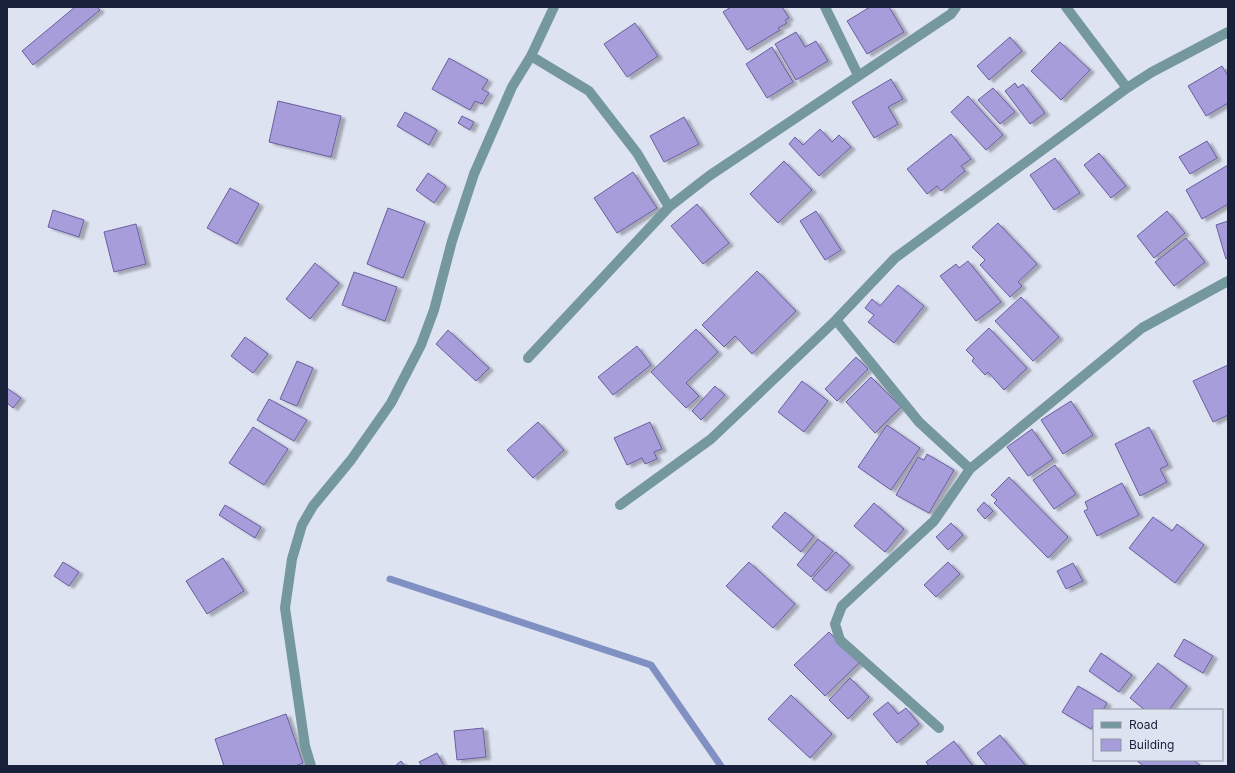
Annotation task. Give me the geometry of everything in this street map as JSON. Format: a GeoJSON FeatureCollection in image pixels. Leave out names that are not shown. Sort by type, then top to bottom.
{"type":"FeatureCollection","features":[{"type":"Feature","properties":{"kind":"street"},"geometry":{"type":"LineString","coordinates":[[311,766],[305,746],[285,608],[292,560],[302,526],[313,506],[351,460],[391,403],[421,345],[434,310],[452,241],[474,174],[512,86],[531,56],[554,7]]}},
{"type":"Feature","properties":{"kind":"street"},"geometry":{"type":"LineString","coordinates":[[825,7],[858,76]]}},
{"type":"Feature","properties":{"kind":"street"},"geometry":{"type":"LineString","coordinates":[[528,358],[669,207],[709,176],[950,14],[956,7]]}},
{"type":"Feature","properties":{"kind":"street"},"geometry":{"type":"LineString","coordinates":[[1066,7],[1127,88]]}},
{"type":"Feature","properties":{"kind":"street"},"geometry":{"type":"LineString","coordinates":[[620,505],[711,439],[836,320],[895,258],[1127,88],[1152,72],[1228,32]]}},
{"type":"Feature","properties":{"kind":"street"},"geometry":{"type":"LineString","coordinates":[[531,56],[588,91],[637,153],[669,207]]}},
{"type":"Feature","properties":{"kind":"street"},"geometry":{"type":"LineString","coordinates":[[940,728],[840,640],[835,624],[842,606],[934,521],[970,468],[1142,328],[1228,281]]}},
{"type":"Feature","properties":{"kind":"street"},"geometry":{"type":"LineString","coordinates":[[836,320],[919,422],[970,468]]}},
{"type":"Feature","properties":{"kind":"building"},"geometry":{"type":"Polygon","coordinates":[[[75,7],[97,7],[100,10],[33,65],[22,51],[75,7]]]}},
{"type":"Feature","properties":{"kind":"building"},"geometry":{"type":"Polygon","coordinates":[[[731,7],[782,7],[789,18],[785,20],[787,23],[778,28],[780,30],[747,50],[723,12],[731,7]]]}},
{"type":"Feature","properties":{"kind":"building"},"geometry":{"type":"Polygon","coordinates":[[[870,7],[889,7],[904,32],[867,54],[847,21],[870,7]]]}},
{"type":"Feature","properties":{"kind":"building"},"geometry":{"type":"Polygon","coordinates":[[[635,23],[658,56],[627,77],[604,44],[635,23]]]}},
{"type":"Feature","properties":{"kind":"building"},"geometry":{"type":"Polygon","coordinates":[[[796,32],[805,47],[816,41],[828,61],[796,80],[775,44],[796,32]]]}},
{"type":"Feature","properties":{"kind":"building"},"geometry":{"type":"Polygon","coordinates":[[[1010,37],[1022,51],[989,80],[977,66],[1010,37]]]}},
{"type":"Feature","properties":{"kind":"building"},"geometry":{"type":"Polygon","coordinates":[[[1060,42],[1090,70],[1061,100],[1031,71],[1060,42]]]}},
{"type":"Feature","properties":{"kind":"building"},"geometry":{"type":"Polygon","coordinates":[[[772,47],[793,82],[767,98],[746,64],[772,47]]]}},
{"type":"Feature","properties":{"kind":"building"},"geometry":{"type":"Polygon","coordinates":[[[449,58],[488,80],[482,89],[489,93],[482,104],[475,101],[470,110],[432,89],[449,58]]]}},
{"type":"Feature","properties":{"kind":"building"},"geometry":{"type":"Polygon","coordinates":[[[1222,66],[1228,76],[1228,103],[1206,116],[1188,86],[1222,66]]]}},
{"type":"Feature","properties":{"kind":"building"},"geometry":{"type":"Polygon","coordinates":[[[891,79],[903,99],[888,107],[898,124],[874,138],[852,102],[891,79]]]}},
{"type":"Feature","properties":{"kind":"building"},"geometry":{"type":"Polygon","coordinates":[[[1015,83],[1018,88],[1023,84],[1045,113],[1030,124],[1005,91],[1015,83]]]}},
{"type":"Feature","properties":{"kind":"building"},"geometry":{"type":"Polygon","coordinates":[[[993,88],[1015,112],[1000,124],[978,100],[993,88]]]}},
{"type":"Feature","properties":{"kind":"building"},"geometry":{"type":"Polygon","coordinates":[[[968,96],[1003,135],[986,150],[951,112],[968,96]]]}},
{"type":"Feature","properties":{"kind":"building"},"geometry":{"type":"Polygon","coordinates":[[[278,101],[341,116],[331,157],[269,142],[278,101]]]}},
{"type":"Feature","properties":{"kind":"building"},"geometry":{"type":"Polygon","coordinates":[[[405,112],[437,130],[429,145],[397,126],[405,112]]]}},
{"type":"Feature","properties":{"kind":"building"},"geometry":{"type":"Polygon","coordinates":[[[462,116],[474,122],[470,130],[458,123],[462,116]]]}},
{"type":"Feature","properties":{"kind":"building"},"geometry":{"type":"Polygon","coordinates":[[[684,117],[699,144],[664,162],[650,136],[684,117]]]}},
{"type":"Feature","properties":{"kind":"building"},"geometry":{"type":"Polygon","coordinates":[[[820,129],[832,142],[839,135],[851,147],[819,176],[789,144],[795,137],[803,145],[820,129]]]}},
{"type":"Feature","properties":{"kind":"building"},"geometry":{"type":"Polygon","coordinates":[[[951,134],[971,159],[961,166],[965,171],[941,191],[937,186],[927,194],[907,169],[951,134]]]}},
{"type":"Feature","properties":{"kind":"building"},"geometry":{"type":"Polygon","coordinates":[[[1207,141],[1217,158],[1190,174],[1179,157],[1207,141]]]}},
{"type":"Feature","properties":{"kind":"building"},"geometry":{"type":"Polygon","coordinates":[[[1099,153],[1126,186],[1111,198],[1084,165],[1099,153]]]}},
{"type":"Feature","properties":{"kind":"building"},"geometry":{"type":"Polygon","coordinates":[[[1055,158],[1080,193],[1054,210],[1030,175],[1055,158]]]}},
{"type":"Feature","properties":{"kind":"building"},"geometry":{"type":"Polygon","coordinates":[[[784,161],[812,190],[778,223],[750,194],[784,161]]]}},
{"type":"Feature","properties":{"kind":"building"},"geometry":{"type":"Polygon","coordinates":[[[1228,165],[1228,204],[1202,219],[1186,190],[1228,165]]]}},
{"type":"Feature","properties":{"kind":"building"},"geometry":{"type":"Polygon","coordinates":[[[633,172],[657,208],[617,233],[594,198],[633,172]]]}},
{"type":"Feature","properties":{"kind":"building"},"geometry":{"type":"Polygon","coordinates":[[[428,173],[446,186],[434,203],[416,190],[428,173]]]}},
{"type":"Feature","properties":{"kind":"building"},"geometry":{"type":"Polygon","coordinates":[[[230,188],[259,204],[237,244],[207,228],[230,188]]]}},
{"type":"Feature","properties":{"kind":"building"},"geometry":{"type":"Polygon","coordinates":[[[697,204],[729,243],[703,264],[671,226],[697,204]]]}},
{"type":"Feature","properties":{"kind":"building"},"geometry":{"type":"Polygon","coordinates":[[[388,208],[425,222],[403,278],[367,264],[388,208]]]}},
{"type":"Feature","properties":{"kind":"building"},"geometry":{"type":"Polygon","coordinates":[[[53,210],[84,220],[79,237],[48,227],[53,210]]]}},
{"type":"Feature","properties":{"kind":"building"},"geometry":{"type":"Polygon","coordinates":[[[816,211],[841,250],[825,260],[800,221],[816,211]]]}},
{"type":"Feature","properties":{"kind":"building"},"geometry":{"type":"Polygon","coordinates":[[[1167,211],[1185,233],[1154,258],[1137,236],[1167,211]]]}},
{"type":"Feature","properties":{"kind":"building"},"geometry":{"type":"Polygon","coordinates":[[[1228,221],[1228,258],[1226,259],[1216,225],[1228,221]]]}},
{"type":"Feature","properties":{"kind":"building"},"geometry":{"type":"Polygon","coordinates":[[[998,223],[1037,264],[1018,282],[1022,286],[1010,297],[980,265],[985,260],[972,247],[998,223]]]}},
{"type":"Feature","properties":{"kind":"building"},"geometry":{"type":"Polygon","coordinates":[[[136,224],[146,264],[114,272],[104,232],[136,224]]]}},
{"type":"Feature","properties":{"kind":"building"},"geometry":{"type":"Polygon","coordinates":[[[1186,238],[1205,262],[1174,286],[1155,262],[1186,238]]]}},
{"type":"Feature","properties":{"kind":"building"},"geometry":{"type":"Polygon","coordinates":[[[968,261],[1001,302],[976,321],[940,276],[956,264],[959,268],[968,261]]]}},
{"type":"Feature","properties":{"kind":"building"},"geometry":{"type":"Polygon","coordinates":[[[315,263],[339,283],[310,319],[286,299],[315,263]]]}},
{"type":"Feature","properties":{"kind":"building"},"geometry":{"type":"Polygon","coordinates":[[[757,271],[796,311],[752,354],[735,336],[724,347],[702,325],[757,271]]]}},
{"type":"Feature","properties":{"kind":"building"},"geometry":{"type":"Polygon","coordinates":[[[354,272],[397,287],[385,321],[342,305],[354,272]]]}},
{"type":"Feature","properties":{"kind":"building"},"geometry":{"type":"Polygon","coordinates":[[[898,285],[924,306],[894,343],[868,322],[874,315],[865,308],[872,299],[880,306],[898,285]]]}},
{"type":"Feature","properties":{"kind":"building"},"geometry":{"type":"Polygon","coordinates":[[[1021,297],[1059,337],[1033,361],[995,321],[1021,297]]]}},
{"type":"Feature","properties":{"kind":"building"},"geometry":{"type":"Polygon","coordinates":[[[989,328],[1027,368],[1004,390],[988,372],[985,375],[972,361],[974,358],[966,350],[989,328]]]}},
{"type":"Feature","properties":{"kind":"building"},"geometry":{"type":"Polygon","coordinates":[[[696,329],[718,352],[686,383],[699,396],[686,408],[651,372],[696,329]]]}},
{"type":"Feature","properties":{"kind":"building"},"geometry":{"type":"Polygon","coordinates":[[[448,330],[489,368],[476,381],[436,344],[448,330]]]}},
{"type":"Feature","properties":{"kind":"building"},"geometry":{"type":"Polygon","coordinates":[[[245,337],[268,354],[253,373],[231,356],[245,337]]]}},
{"type":"Feature","properties":{"kind":"building"},"geometry":{"type":"Polygon","coordinates":[[[637,346],[651,365],[613,395],[598,377],[637,346]]]}},
{"type":"Feature","properties":{"kind":"building"},"geometry":{"type":"Polygon","coordinates":[[[856,357],[868,369],[837,401],[825,389],[856,357]]]}},
{"type":"Feature","properties":{"kind":"building"},"geometry":{"type":"Polygon","coordinates":[[[297,361],[313,368],[297,406],[280,399],[297,361]]]}},
{"type":"Feature","properties":{"kind":"building"},"geometry":{"type":"Polygon","coordinates":[[[1228,365],[1228,415],[1213,422],[1193,381],[1228,365]]]}},
{"type":"Feature","properties":{"kind":"building"},"geometry":{"type":"Polygon","coordinates":[[[871,377],[901,407],[875,433],[846,402],[871,377]]]}},
{"type":"Feature","properties":{"kind":"building"},"geometry":{"type":"Polygon","coordinates":[[[802,381],[828,401],[804,432],[778,412],[802,381]]]}},
{"type":"Feature","properties":{"kind":"building"},"geometry":{"type":"Polygon","coordinates":[[[715,386],[725,395],[701,420],[692,411],[715,386]]]}},
{"type":"Feature","properties":{"kind":"building"},"geometry":{"type":"Polygon","coordinates":[[[7,388],[21,398],[13,408],[7,403],[7,388]]]}},
{"type":"Feature","properties":{"kind":"building"},"geometry":{"type":"Polygon","coordinates":[[[269,399],[307,420],[294,441],[257,420],[269,399]]]}},
{"type":"Feature","properties":{"kind":"building"},"geometry":{"type":"Polygon","coordinates":[[[1071,401],[1093,435],[1063,454],[1041,420],[1071,401]]]}},
{"type":"Feature","properties":{"kind":"building"},"geometry":{"type":"Polygon","coordinates":[[[538,422],[564,450],[533,478],[507,450],[538,422]]]}},
{"type":"Feature","properties":{"kind":"building"},"geometry":{"type":"Polygon","coordinates":[[[650,422],[662,449],[654,452],[657,459],[645,464],[642,458],[627,465],[614,438],[650,422]]]}},
{"type":"Feature","properties":{"kind":"building"},"geometry":{"type":"Polygon","coordinates":[[[887,425],[920,448],[891,490],[858,467],[887,425]]]}},
{"type":"Feature","properties":{"kind":"building"},"geometry":{"type":"Polygon","coordinates":[[[253,427],[288,449],[264,485],[229,463],[253,427]]]}},
{"type":"Feature","properties":{"kind":"building"},"geometry":{"type":"Polygon","coordinates":[[[1149,427],[1168,465],[1160,469],[1167,482],[1140,496],[1115,444],[1149,427]]]}},
{"type":"Feature","properties":{"kind":"building"},"geometry":{"type":"Polygon","coordinates":[[[1032,429],[1053,459],[1028,476],[1007,447],[1032,429]]]}},
{"type":"Feature","properties":{"kind":"building"},"geometry":{"type":"Polygon","coordinates":[[[927,454],[954,470],[929,513],[896,495],[918,457],[924,460],[927,454]]]}},
{"type":"Feature","properties":{"kind":"building"},"geometry":{"type":"Polygon","coordinates":[[[1055,465],[1076,494],[1054,509],[1033,480],[1055,465]]]}},
{"type":"Feature","properties":{"kind":"building"},"geometry":{"type":"Polygon","coordinates":[[[1009,477],[1068,537],[1048,558],[994,503],[997,500],[991,495],[1009,477]]]}},
{"type":"Feature","properties":{"kind":"building"},"geometry":{"type":"Polygon","coordinates":[[[1122,483],[1139,515],[1097,536],[1084,511],[1088,509],[1085,502],[1122,483]]]}},
{"type":"Feature","properties":{"kind":"building"},"geometry":{"type":"Polygon","coordinates":[[[984,502],[993,511],[985,519],[977,510],[984,502]]]}},
{"type":"Feature","properties":{"kind":"building"},"geometry":{"type":"Polygon","coordinates":[[[874,503],[904,529],[885,552],[854,526],[874,503]]]}},
{"type":"Feature","properties":{"kind":"building"},"geometry":{"type":"Polygon","coordinates":[[[225,505],[261,527],[255,538],[219,515],[225,505]]]}},
{"type":"Feature","properties":{"kind":"building"},"geometry":{"type":"Polygon","coordinates":[[[785,512],[814,536],[801,552],[772,527],[785,512]]]}},
{"type":"Feature","properties":{"kind":"building"},"geometry":{"type":"Polygon","coordinates":[[[1153,517],[1172,531],[1177,524],[1204,545],[1175,583],[1129,548],[1153,517]]]}},
{"type":"Feature","properties":{"kind":"building"},"geometry":{"type":"Polygon","coordinates":[[[951,523],[963,535],[948,550],[936,537],[951,523]]]}},
{"type":"Feature","properties":{"kind":"building"},"geometry":{"type":"Polygon","coordinates":[[[818,539],[833,551],[811,577],[797,565],[818,539]]]}},
{"type":"Feature","properties":{"kind":"building"},"geometry":{"type":"Polygon","coordinates":[[[836,552],[850,565],[826,591],[812,579],[836,552]]]}},
{"type":"Feature","properties":{"kind":"building"},"geometry":{"type":"Polygon","coordinates":[[[223,558],[244,591],[207,614],[186,581],[223,558]]]}},
{"type":"Feature","properties":{"kind":"building"},"geometry":{"type":"Polygon","coordinates":[[[63,562],[79,572],[69,586],[54,576],[63,562]]]}},
{"type":"Feature","properties":{"kind":"building"},"geometry":{"type":"Polygon","coordinates":[[[749,562],[795,604],[773,628],[726,586],[749,562]]]}},
{"type":"Feature","properties":{"kind":"building"},"geometry":{"type":"Polygon","coordinates":[[[948,562],[960,574],[936,597],[924,585],[948,562]]]}},
{"type":"Feature","properties":{"kind":"building"},"geometry":{"type":"Polygon","coordinates":[[[1073,563],[1083,581],[1066,589],[1057,571],[1073,563]]]}},
{"type":"Feature","properties":{"kind":"building"},"geometry":{"type":"Polygon","coordinates":[[[829,632],[859,663],[825,696],[794,665],[829,632]]]}},
{"type":"Feature","properties":{"kind":"building"},"geometry":{"type":"Polygon","coordinates":[[[1184,639],[1213,656],[1203,673],[1174,656],[1184,639]]]}},
{"type":"Feature","properties":{"kind":"building"},"geometry":{"type":"Polygon","coordinates":[[[1101,653],[1132,675],[1119,692],[1089,671],[1101,653]]]}},
{"type":"Feature","properties":{"kind":"building"},"geometry":{"type":"Polygon","coordinates":[[[1158,663],[1187,686],[1170,709],[1144,709],[1130,698],[1158,663]]]}},
{"type":"Feature","properties":{"kind":"building"},"geometry":{"type":"Polygon","coordinates":[[[850,678],[869,697],[848,719],[829,700],[850,678]]]}},
{"type":"Feature","properties":{"kind":"building"},"geometry":{"type":"Polygon","coordinates":[[[1078,686],[1107,703],[1104,709],[1093,709],[1093,726],[1091,729],[1062,712],[1078,686]]]}},
{"type":"Feature","properties":{"kind":"building"},"geometry":{"type":"Polygon","coordinates":[[[791,695],[832,734],[810,758],[768,719],[791,695]]]}},
{"type":"Feature","properties":{"kind":"building"},"geometry":{"type":"Polygon","coordinates":[[[888,702],[898,714],[906,708],[919,724],[897,743],[873,714],[888,702]]]}},
{"type":"Feature","properties":{"kind":"building"},"geometry":{"type":"Polygon","coordinates":[[[286,714],[303,763],[295,766],[224,766],[215,739],[286,714]]]}},
{"type":"Feature","properties":{"kind":"building"},"geometry":{"type":"Polygon","coordinates":[[[483,728],[486,757],[457,760],[454,731],[483,728]]]}},
{"type":"Feature","properties":{"kind":"building"},"geometry":{"type":"Polygon","coordinates":[[[1000,735],[1026,766],[987,766],[977,753],[1000,735]]]}},
{"type":"Feature","properties":{"kind":"building"},"geometry":{"type":"Polygon","coordinates":[[[954,741],[973,766],[929,766],[926,762],[954,741]]]}},
{"type":"Feature","properties":{"kind":"building"},"geometry":{"type":"Polygon","coordinates":[[[437,753],[444,766],[422,766],[419,762],[437,753]]]}},
{"type":"Feature","properties":{"kind":"building"},"geometry":{"type":"Polygon","coordinates":[[[401,761],[405,766],[395,766],[401,761]]]}},
{"type":"Feature","properties":{"kind":"building"},"geometry":{"type":"Polygon","coordinates":[[[1194,761],[1201,766],[1144,766],[1138,762],[1194,761]]]}},
{"type":"Feature","properties":{"kind":"waterway"},"geometry":{"type":"LineString","coordinates":[[390,579],[651,665],[721,766]]}}]}
